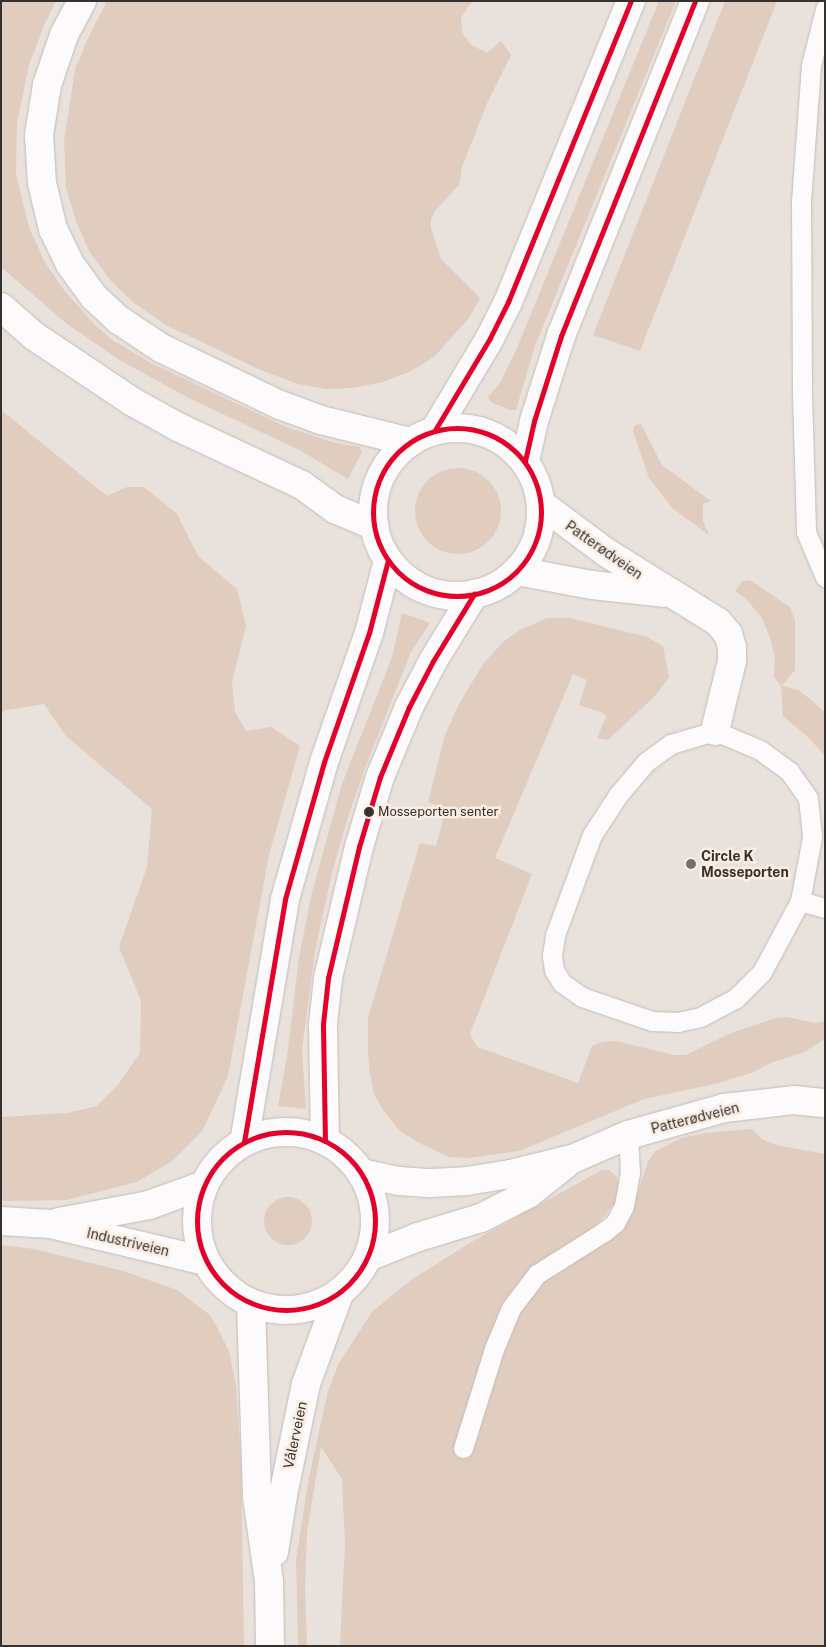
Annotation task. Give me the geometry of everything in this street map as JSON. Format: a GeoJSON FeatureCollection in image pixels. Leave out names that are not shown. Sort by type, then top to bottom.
{"type":"FeatureCollection","features":[{"type":"Feature","properties":{"kind":"main road"},"geometry":{"type":"LineString","coordinates":[[82,1],[64,35],[47,86],[39,135],[42,183],[53,229],[70,264],[89,290],[118,320],[161,348],[203,370],[280,405],[321,420],[410,442]]}},
{"type":"Feature","properties":{"kind":"main road"},"geometry":{"type":"LineString","coordinates":[[435,430],[490,338],[508,302],[631,1]]}},
{"type":"Feature","properties":{"kind":"main road"},"geometry":{"type":"LineString","coordinates":[[525,461],[534,422],[560,336],[695,1]]}},
{"type":"Feature","properties":{"kind":"main road"},"geometry":{"type":"LineString","coordinates":[[1,307],[34,336],[134,402],[178,427],[302,485],[335,509],[374,526]]}},
{"type":"Feature","properties":{"kind":"main road"},"geometry":{"type":"LineString","coordinates":[[461,427],[485,432],[507,443],[525,461],[536,481],[541,504],[540,529],[532,551],[517,571],[504,582],[474,594],[450,596],[426,590],[405,578],[388,560],[374,526],[374,500],[380,478],[392,458],[410,442],[435,430],[461,427]]}},
{"type":"Feature","properties":{"kind":"main road","name":"Patterødveien"},"geometry":{"type":"LineString","coordinates":[[541,504],[599,548],[668,593],[705,612],[718,622],[728,634],[732,661],[715,731]]}},
{"type":"Feature","properties":{"kind":"main road"},"geometry":{"type":"LineString","coordinates":[[244,1142],[285,899],[324,762],[369,633],[388,560]]}},
{"type":"Feature","properties":{"kind":"main road","name":"Patterødveien"},"geometry":{"type":"LineString","coordinates":[[517,571],[592,585],[668,593]]}},
{"type":"Feature","properties":{"kind":"main road"},"geometry":{"type":"LineString","coordinates":[[325,1141],[323,1024],[328,978],[359,847],[380,777],[409,707],[433,661],[474,594]]}},
{"type":"Feature","properties":{"kind":"main road","name":"Patterødveien"},"geometry":{"type":"LineString","coordinates":[[361,1173],[399,1181],[432,1183],[467,1181],[510,1174],[575,1158],[628,1135],[724,1108],[794,1100],[823,1099]]}},
{"type":"Feature","properties":{"kind":"main road"},"geometry":{"type":"LineString","coordinates":[[284,1132],[305,1134],[325,1141],[345,1155],[361,1173],[371,1193],[375,1214],[374,1236],[368,1257],[355,1277],[338,1294],[318,1305],[296,1310],[273,1310],[251,1304],[232,1293],[217,1279],[205,1261],[198,1242],[196,1223],[198,1204],[204,1185],[214,1168],[228,1153],[244,1142],[264,1135],[284,1132]]}},
{"type":"Feature","properties":{"kind":"main road","name":"Patterødveien"},"geometry":{"type":"LineString","coordinates":[[368,1257],[418,1237],[480,1218],[528,1194],[575,1158]]}},
{"type":"Feature","properties":{"kind":"main road","name":"Industriveien"},"geometry":{"type":"LineString","coordinates":[[50,1224],[149,1205],[204,1185]]}},
{"type":"Feature","properties":{"kind":"main road","name":"Industriveien"},"geometry":{"type":"LineString","coordinates":[[1,1221],[50,1224],[205,1261]]}},
{"type":"Feature","properties":{"kind":"main road","name":"Vålerveien"},"geometry":{"type":"LineString","coordinates":[[269,1581],[283,1495],[306,1384],[338,1294]]}},
{"type":"Feature","properties":{"kind":"main road","name":"Vålerveien"},"geometry":{"type":"LineString","coordinates":[[251,1304],[257,1497],[269,1581],[270,1646]]}},
{"type":"Feature","properties":{"kind":"lane"},"geometry":{"type":"LineString","coordinates":[[825,9],[811,65],[801,201],[806,532],[825,577]]}},
{"type":"Feature","properties":{"kind":"lane"},"geometry":{"type":"LineString","coordinates":[[715,731],[760,750],[789,770],[808,798],[812,837],[800,901],[762,972],[736,998],[701,1017],[678,1022],[652,1021],[582,996],[562,983],[554,970],[552,955],[555,935],[592,835],[618,795],[646,762],[671,744],[715,731]]}},
{"type":"Feature","properties":{"kind":"lane"},"geometry":{"type":"LineString","coordinates":[[800,901],[825,908]]}},
{"type":"Feature","properties":{"kind":"lane"},"geometry":{"type":"LineString","coordinates":[[464,1448],[494,1350],[512,1308],[537,1274],[606,1231],[615,1223],[624,1206],[630,1173],[628,1135]]}},
{"type":"Feature","properties":{"kind":"shaded area"},"geometry":{"type":"Polygon","coordinates":[[[1,1],[56,1],[45,23],[29,65],[17,123],[16,174],[29,227],[44,261],[64,290],[95,325],[114,341],[151,363],[286,427],[335,443],[360,447],[362,452],[348,479],[301,451],[187,397],[121,361],[67,324],[1,267],[1,1]]]}},
{"type":"Feature","properties":{"kind":"shaded area"},"geometry":{"type":"Polygon","coordinates":[[[107,1],[475,1],[469,5],[461,18],[462,33],[471,45],[487,53],[501,41],[511,55],[488,101],[462,167],[459,185],[435,211],[431,220],[431,228],[441,259],[480,298],[469,318],[434,357],[409,372],[383,382],[352,388],[327,389],[298,384],[258,369],[166,325],[134,303],[111,281],[89,251],[76,221],[66,188],[64,141],[75,69],[107,1]]]}},
{"type":"Feature","properties":{"kind":"shaded area"},"geometry":{"type":"Polygon","coordinates":[[[659,1],[676,1],[535,346],[516,410],[510,410],[491,402],[488,397],[500,383],[517,348],[659,1]]]}},
{"type":"Feature","properties":{"kind":"shaded area"},"geometry":{"type":"Polygon","coordinates":[[[725,1],[777,1],[640,351],[593,335],[725,1]]]}},
{"type":"Feature","properties":{"kind":"shaded area"},"geometry":{"type":"Polygon","coordinates":[[[1,410],[107,496],[127,487],[144,487],[177,514],[198,556],[237,589],[246,626],[232,682],[235,712],[246,731],[271,727],[300,746],[269,855],[228,1076],[203,1130],[172,1161],[137,1182],[66,1200],[3,1201],[1,1191],[1,1117],[67,1113],[97,1106],[117,1086],[140,1053],[141,1001],[119,947],[147,867],[152,809],[66,736],[44,704],[6,710],[1,713],[1,410]]]}},
{"type":"Feature","properties":{"kind":"shaded area"},"geometry":{"type":"Polygon","coordinates":[[[641,424],[662,465],[711,501],[703,504],[703,521],[709,535],[672,508],[649,478],[633,431],[635,425],[641,424]]]}},
{"type":"Feature","properties":{"kind":"shaded area"},"geometry":{"type":"Polygon","coordinates":[[[458,468],[474,471],[482,475],[494,487],[498,495],[501,511],[498,527],[494,535],[482,547],[474,551],[458,554],[442,551],[434,547],[422,535],[418,527],[415,511],[418,495],[422,487],[434,475],[442,471],[458,468]]]}},
{"type":"Feature","properties":{"kind":"shaded area"},"geometry":{"type":"Polygon","coordinates":[[[750,580],[790,607],[795,620],[795,670],[782,686],[798,690],[825,713],[825,756],[809,738],[783,716],[781,686],[774,677],[775,660],[771,640],[762,618],[747,600],[735,591],[742,582],[750,580]]]}},
{"type":"Feature","properties":{"kind":"shaded area"},"geometry":{"type":"Polygon","coordinates":[[[402,613],[430,623],[411,652],[365,768],[348,817],[332,873],[315,951],[302,1049],[306,1109],[278,1106],[287,1057],[299,958],[311,896],[342,784],[392,657],[402,613]]]}},
{"type":"Feature","properties":{"kind":"shaded area"},"geometry":{"type":"Polygon","coordinates":[[[547,618],[570,618],[647,637],[663,646],[669,677],[655,696],[608,740],[597,738],[606,717],[603,713],[579,705],[587,680],[573,674],[495,858],[532,874],[470,1034],[477,1047],[578,1083],[592,1046],[602,1042],[616,1041],[674,1055],[686,1055],[731,1033],[776,1018],[787,1017],[815,1023],[825,1021],[825,1039],[804,1052],[771,1063],[751,1073],[715,1084],[644,1099],[519,1151],[468,1158],[449,1157],[417,1142],[399,1130],[383,1110],[374,1094],[370,1074],[368,1018],[420,843],[436,846],[446,809],[428,802],[445,735],[459,704],[483,664],[504,641],[520,630],[547,618]]]}},
{"type":"Feature","properties":{"kind":"shaded area"},"geometry":{"type":"Polygon","coordinates":[[[752,1129],[762,1139],[776,1145],[825,1154],[825,1646],[340,1646],[345,1544],[342,1479],[321,1447],[307,1532],[305,1587],[307,1646],[298,1646],[296,1560],[309,1477],[328,1391],[339,1363],[372,1312],[411,1280],[473,1241],[602,1170],[609,1170],[616,1176],[620,1186],[617,1201],[594,1228],[541,1262],[525,1298],[547,1276],[633,1206],[648,1162],[654,1152],[681,1138],[706,1133],[752,1129]]]}},
{"type":"Feature","properties":{"kind":"shaded area"},"geometry":{"type":"Polygon","coordinates":[[[283,1197],[293,1197],[302,1201],[308,1207],[312,1221],[308,1235],[302,1241],[293,1245],[283,1245],[274,1241],[268,1235],[264,1226],[264,1216],[268,1207],[274,1201],[283,1197]]]}},
{"type":"Feature","properties":{"kind":"shaded area"},"geometry":{"type":"Polygon","coordinates":[[[1,1245],[34,1249],[123,1271],[177,1290],[210,1315],[229,1351],[236,1386],[241,1463],[244,1646],[1,1646],[1,1245]]]}},
{"type":"Feature","properties":{"kind":"transit line"},"geometry":{"type":"LineString","coordinates":[[435,430],[490,338],[508,302],[631,1]]}},
{"type":"Feature","properties":{"kind":"transit line"},"geometry":{"type":"LineString","coordinates":[[525,461],[534,421],[561,336],[695,1]]}},
{"type":"Feature","properties":{"kind":"transit line"},"geometry":{"type":"LineString","coordinates":[[457,428],[481,432],[497,438],[522,459],[531,472],[537,488],[541,512],[537,536],[531,552],[510,577],[497,586],[481,592],[457,596],[433,592],[417,586],[392,565],[383,552],[377,536],[373,512],[377,488],[383,472],[404,447],[417,438],[433,432],[457,428]]}},
{"type":"Feature","properties":{"kind":"transit line"},"geometry":{"type":"LineString","coordinates":[[244,1142],[285,899],[324,762],[369,633],[388,560]]}},
{"type":"Feature","properties":{"kind":"transit line"},"geometry":{"type":"LineString","coordinates":[[325,1141],[323,1024],[328,978],[359,847],[380,777],[409,707],[433,661],[474,594]]}},
{"type":"Feature","properties":{"kind":"transit line"},"geometry":{"type":"LineString","coordinates":[[277,1132],[295,1132],[328,1142],[343,1152],[355,1164],[365,1179],[371,1195],[375,1221],[371,1247],[365,1263],[355,1278],[343,1290],[328,1300],[312,1306],[295,1310],[277,1310],[244,1300],[229,1290],[217,1278],[207,1263],[201,1247],[197,1230],[197,1212],[207,1179],[217,1164],[229,1152],[244,1142],[260,1136],[277,1132]]}},
{"type":"Feature","properties":{"kind":"place","name":"Mosseporten senter"},"geometry":{"type":"Point","coordinates":[369,812]}},
{"type":"Feature","properties":{"kind":"place","name":"Circle K Mosseporten"},"geometry":{"type":"Point","coordinates":[691,864]}}]}
